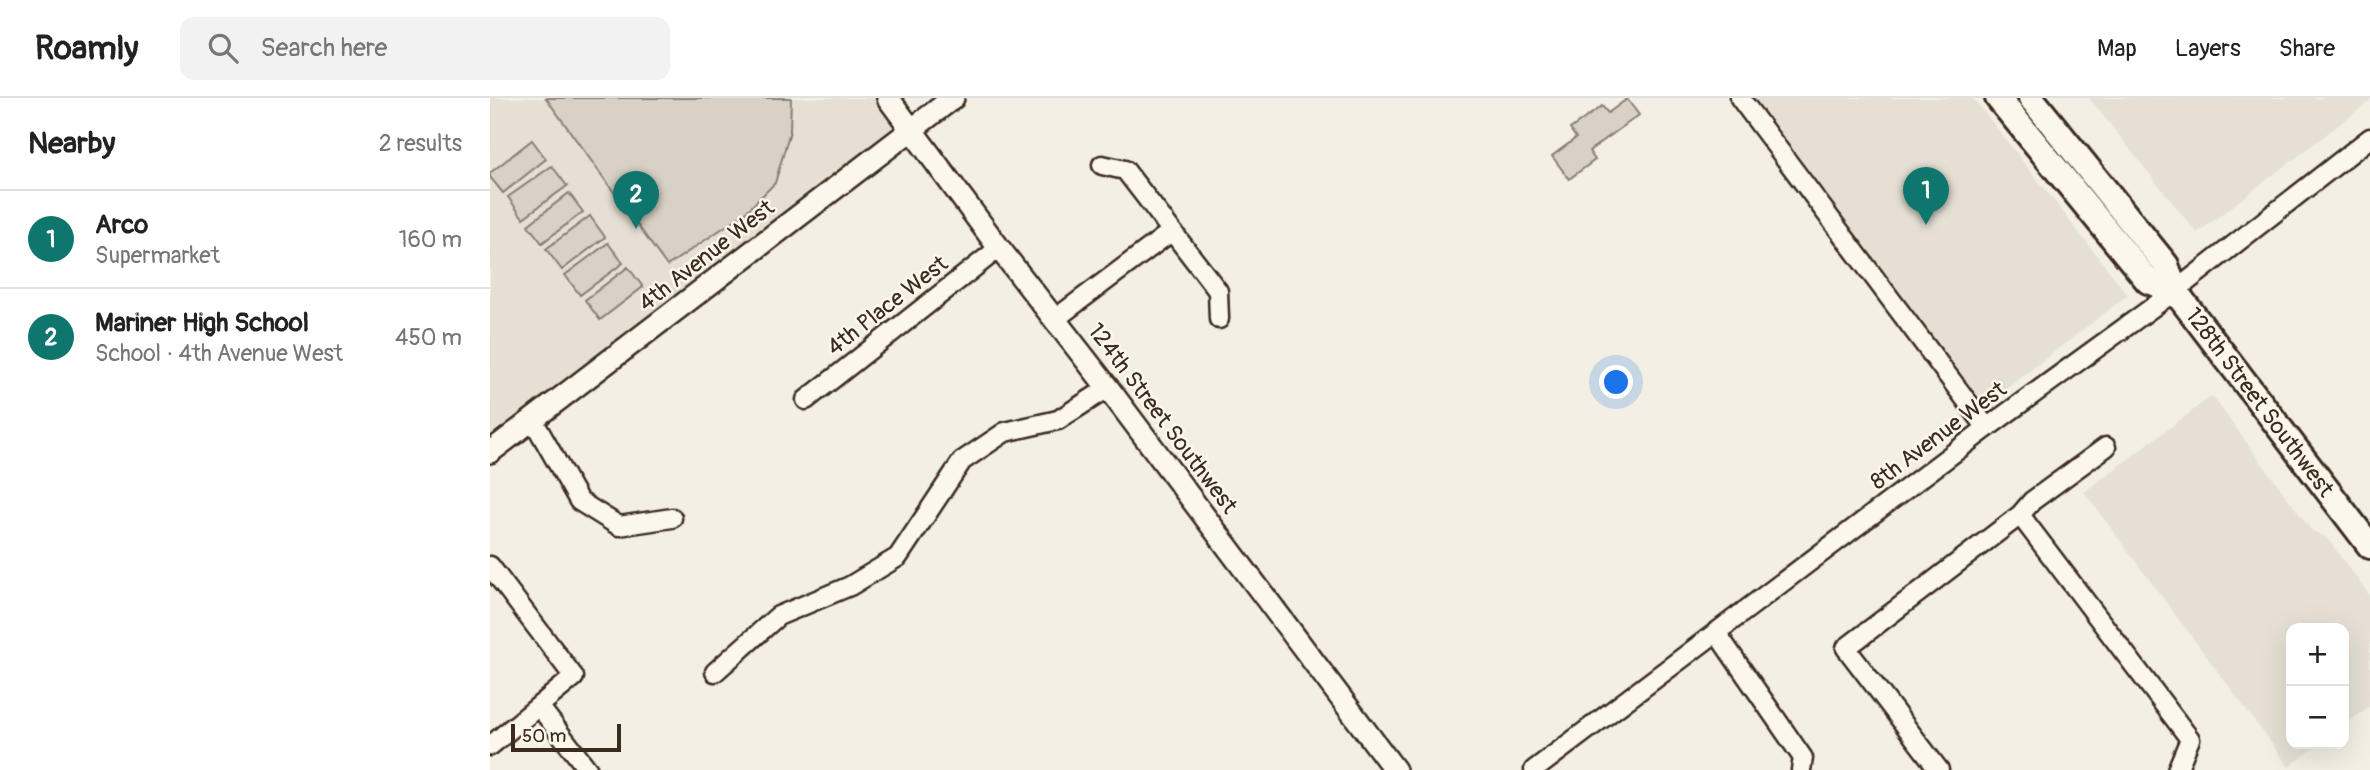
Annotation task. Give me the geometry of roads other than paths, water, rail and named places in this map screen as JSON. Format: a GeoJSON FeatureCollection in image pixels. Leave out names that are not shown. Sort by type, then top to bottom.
{"type":"FeatureCollection","features":[{"type":"Feature","properties":{"kind":"main road","name":"128th Street Southwest"},"geometry":{"type":"LineString","coordinates":[[1998,98],[2148,281],[2175,291]]}},
{"type":"Feature","properties":{"kind":"main road","name":"128th Street Southwest"},"geometry":{"type":"LineString","coordinates":[[2031,98],[2166,265],[2175,291],[2370,546]]}},
{"type":"Feature","properties":{"kind":"street","name":"124th Street Southwest"},"geometry":{"type":"LineString","coordinates":[[888,98],[1395,770]]}},
{"type":"Feature","properties":{"kind":"street","name":"4th Avenue West"},"geometry":{"type":"LineString","coordinates":[[490,452],[953,98]]}},
{"type":"Feature","properties":{"kind":"street"},"geometry":{"type":"LineString","coordinates":[[1740,98],[1987,428]]}},
{"type":"Feature","properties":{"kind":"street","name":"8th Avenue West"},"geometry":{"type":"LineString","coordinates":[[1534,770],[1987,428],[2175,291],[2370,138]]}},
{"type":"Feature","properties":{"kind":"street"},"geometry":{"type":"LineString","coordinates":[[1102,165],[1125,170],[1218,291],[1219,318]]}},
{"type":"Feature","properties":{"kind":"street"},"geometry":{"type":"LineString","coordinates":[[1055,319],[1172,231]]}},
{"type":"Feature","properties":{"kind":"street","name":"4th Place West"},"geometry":{"type":"LineString","coordinates":[[806,400],[999,248]]}},
{"type":"Feature","properties":{"kind":"street"},"geometry":{"type":"LineString","coordinates":[[715,672],[778,616],[850,586],[898,557],[962,461],[1005,432],[1058,421],[1108,388]]}},
{"type":"Feature","properties":{"kind":"street"},"geometry":{"type":"LineString","coordinates":[[533,420],[579,501],[619,526],[671,519]]}},
{"type":"Feature","properties":{"kind":"street"},"geometry":{"type":"LineString","coordinates":[[1939,770],[1846,648],[2020,515],[2032,501],[2106,447]]}},
{"type":"Feature","properties":{"kind":"street"},"geometry":{"type":"LineString","coordinates":[[2020,515],[2190,739],[2177,770]]}},
{"type":"Feature","properties":{"kind":"street"},"geometry":{"type":"LineString","coordinates":[[490,566],[574,677],[490,746]]}},
{"type":"Feature","properties":{"kind":"street"},"geometry":{"type":"LineString","coordinates":[[1716,632],[1803,758],[1801,770]]}},
{"type":"Feature","properties":{"kind":"street"},"geometry":{"type":"LineString","coordinates":[[538,706],[588,770]]}},
{"type":"Feature","properties":{"kind":"place","name":"Arco"},"geometry":{"type":"Point","coordinates":[1926,225]}},
{"type":"Feature","properties":{"kind":"place","name":"Mariner High School"},"geometry":{"type":"Point","coordinates":[636,229]}}]}
